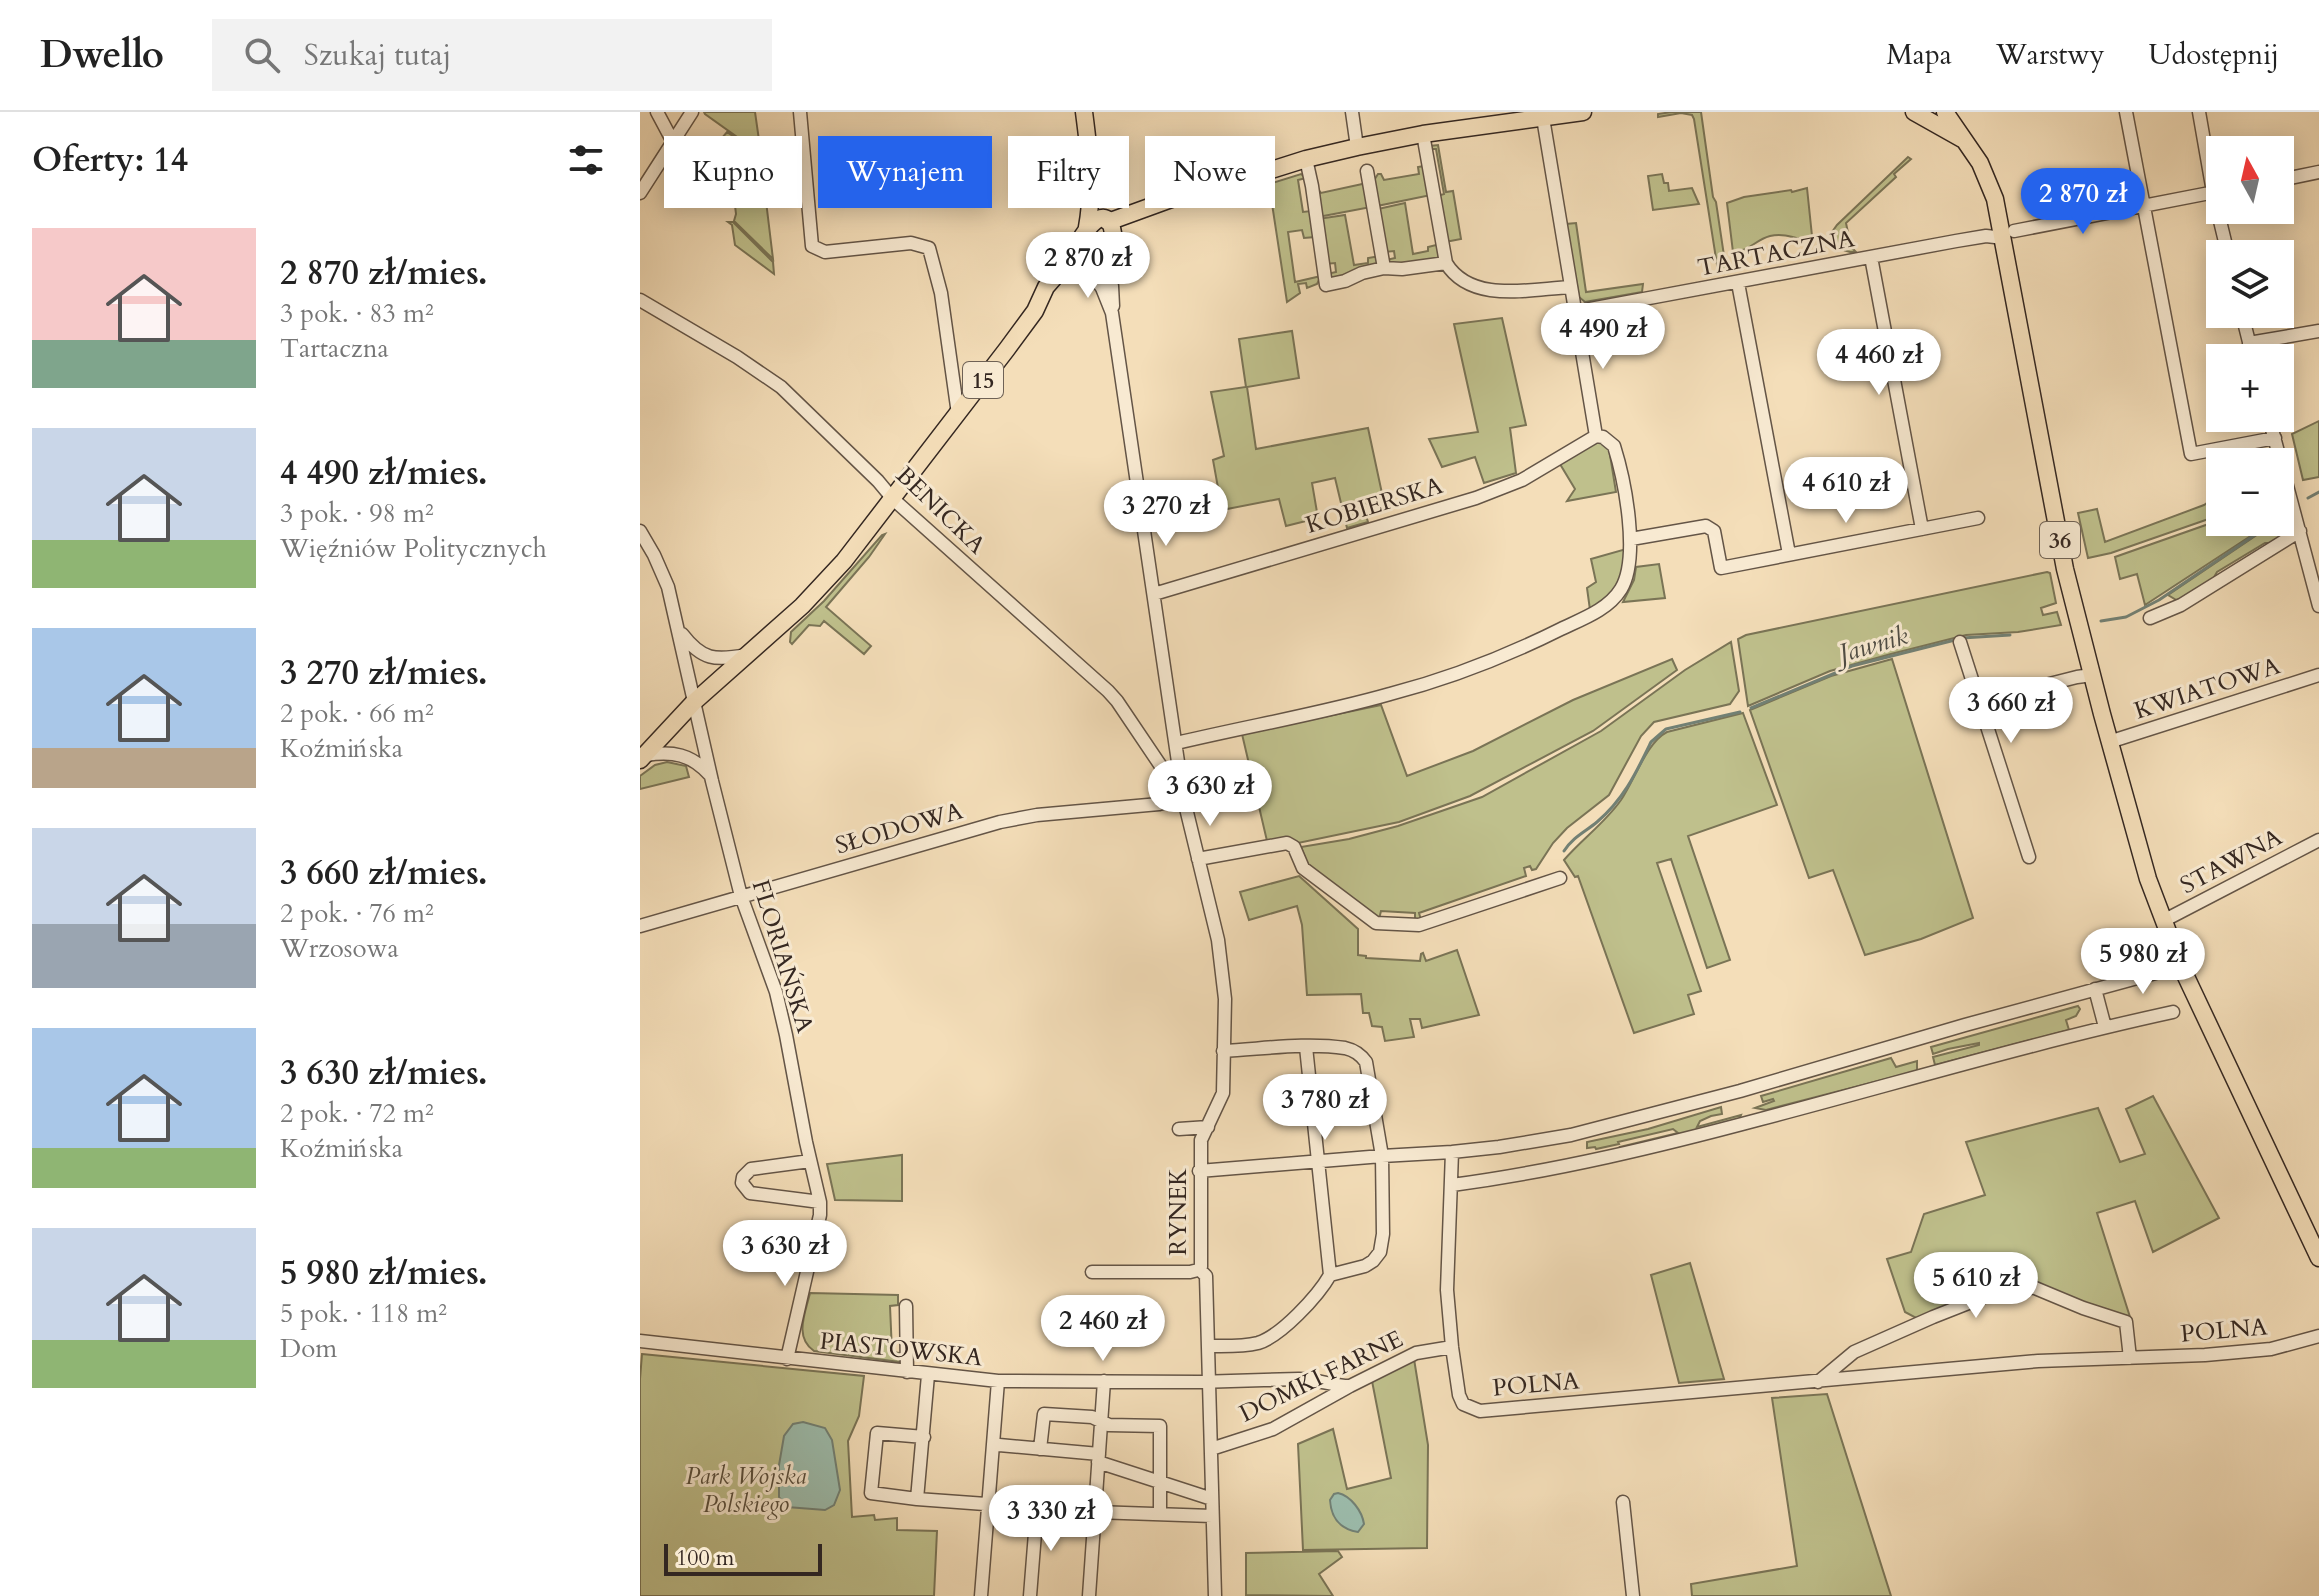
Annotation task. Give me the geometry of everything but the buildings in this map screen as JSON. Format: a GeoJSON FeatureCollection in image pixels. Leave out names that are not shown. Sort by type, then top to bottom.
{"type":"FeatureCollection","features":[{"type":"Feature","properties":{"kind":"main road","name":"15"},"geometry":{"type":"LineString","coordinates":[[1084,112],[1087,136]]}},
{"type":"Feature","properties":{"kind":"main road"},"geometry":{"type":"LineString","coordinates":[[1087,227],[1095,219],[1109,226],[1132,224],[1194,201],[1214,188],[1306,159],[1357,147],[1542,115],[1583,112]]}},
{"type":"Feature","properties":{"kind":"main road"},"geometry":{"type":"LineString","coordinates":[[1914,112],[1967,142]]}},
{"type":"Feature","properties":{"kind":"main road","name":"36"},"geometry":{"type":"LineString","coordinates":[[1945,112],[1967,142],[1985,175],[2006,231],[2063,558],[2109,742],[2163,921],[2319,1258]]}},
{"type":"Feature","properties":{"kind":"main road","name":"15"},"geometry":{"type":"LineString","coordinates":[[1082,266],[1074,250],[1087,227],[1090,208]]}},
{"type":"Feature","properties":{"kind":"main road","name":"15"},"geometry":{"type":"LineString","coordinates":[[1103,208],[1109,226]]}},
{"type":"Feature","properties":{"kind":"main road"},"geometry":{"type":"LineString","coordinates":[[1105,261],[1112,249],[1109,226]]}},
{"type":"Feature","properties":{"kind":"main road","name":"15"},"geometry":{"type":"LineString","coordinates":[[643,758],[694,702],[829,579],[1035,311],[1082,266],[1105,261]]}},
{"type":"Feature","properties":{"kind":"street"},"geometry":{"type":"LineString","coordinates":[[657,112],[670,136]]}},
{"type":"Feature","properties":{"kind":"street"},"geometry":{"type":"LineString","coordinates":[[677,136],[692,112]]}},
{"type":"Feature","properties":{"kind":"street"},"geometry":{"type":"LineString","coordinates":[[800,112],[812,246],[825,252],[911,243],[929,248],[941,293],[958,414]]}},
{"type":"Feature","properties":{"kind":"street"},"geometry":{"type":"LineString","coordinates":[[1352,112],[1357,147]]}},
{"type":"Feature","properties":{"kind":"street"},"geometry":{"type":"LineString","coordinates":[[2126,112],[2191,454],[2275,438]]}},
{"type":"Feature","properties":{"kind":"street"},"geometry":{"type":"LineString","coordinates":[[2199,112],[2206,145]]}},
{"type":"Feature","properties":{"kind":"street"},"geometry":{"type":"LineString","coordinates":[[1177,743],[1394,693],[1473,667],[1540,640],[1596,612],[1612,601],[1624,582],[1631,557],[1631,539],[1614,446],[1603,437],[1596,436],[1542,115]]}},
{"type":"Feature","properties":{"kind":"street"},"geometry":{"type":"LineString","coordinates":[[1423,134],[1446,263],[1455,275],[1490,292],[1570,287]]}},
{"type":"Feature","properties":{"kind":"street"},"geometry":{"type":"LineString","coordinates":[[640,193],[664,156]]}},
{"type":"Feature","properties":{"kind":"street"},"geometry":{"type":"LineString","coordinates":[[1306,159],[1326,285],[1384,268],[1402,269],[1446,263]]}},
{"type":"Feature","properties":{"kind":"street"},"geometry":{"type":"LineString","coordinates":[[1367,171],[1384,268]]}},
{"type":"Feature","properties":{"kind":"street"},"geometry":{"type":"LineString","coordinates":[[2294,177],[2319,172]]}},
{"type":"Feature","properties":{"kind":"street"},"geometry":{"type":"LineString","coordinates":[[2006,231],[2206,194]]}},
{"type":"Feature","properties":{"kind":"street","name":"TARTACZNA"},"geometry":{"type":"LineString","coordinates":[[1574,312],[2006,231]]}},
{"type":"Feature","properties":{"kind":"street"},"geometry":{"type":"LineString","coordinates":[[1871,257],[1922,529]]}},
{"type":"Feature","properties":{"kind":"street"},"geometry":{"type":"LineString","coordinates":[[1105,261],[1114,301],[1112,313]]}},
{"type":"Feature","properties":{"kind":"street"},"geometry":{"type":"LineString","coordinates":[[1082,266],[1102,288],[1112,313],[1177,743],[1180,794]]}},
{"type":"Feature","properties":{"kind":"street"},"geometry":{"type":"LineString","coordinates":[[1738,283],[1789,554]]}},
{"type":"Feature","properties":{"kind":"street","name":"BENICKA"},"geometry":{"type":"LineString","coordinates":[[640,300],[759,370],[781,387],[893,499],[1108,691],[1180,794]]}},
{"type":"Feature","properties":{"kind":"street"},"geometry":{"type":"LineString","coordinates":[[2245,328],[2249,343],[2319,331]]}},
{"type":"Feature","properties":{"kind":"street"},"geometry":{"type":"LineString","coordinates":[[2273,432],[2319,606]]}},
{"type":"Feature","properties":{"kind":"street","name":"KOBIERSKA"},"geometry":{"type":"LineString","coordinates":[[1154,594],[1476,498],[1522,480],[1596,436]]}},
{"type":"Feature","properties":{"kind":"street"},"geometry":{"type":"LineString","coordinates":[[1631,539],[1706,526],[1714,531],[1721,568],[1978,518]]}},
{"type":"Feature","properties":{"kind":"street","name":"FLORIAŃSKA"},"geometry":{"type":"LineString","coordinates":[[640,531],[668,587],[741,896],[776,992],[820,1202],[818,1224],[787,1359]]}},
{"type":"Feature","properties":{"kind":"street"},"geometry":{"type":"LineString","coordinates":[[2150,618],[2181,605],[2300,531]]}},
{"type":"Feature","properties":{"kind":"street"},"geometry":{"type":"LineString","coordinates":[[680,632],[702,655],[714,659],[746,655]]}},
{"type":"Feature","properties":{"kind":"street"},"geometry":{"type":"LineString","coordinates":[[1960,642],[2029,857]]}},
{"type":"Feature","properties":{"kind":"street"},"geometry":{"type":"LineString","coordinates":[[1978,702],[2092,675]]}},
{"type":"Feature","properties":{"kind":"street","name":"KWIATOWA"},"geometry":{"type":"LineString","coordinates":[[2109,742],[2319,675]]}},
{"type":"Feature","properties":{"kind":"street"},"geometry":{"type":"LineString","coordinates":[[643,758],[666,752],[679,754],[710,775]]}},
{"type":"Feature","properties":{"kind":"street","name":"RYNEK"},"geometry":{"type":"LineString","coordinates":[[1092,1272],[1190,1272],[1199,1269],[1202,1264],[1201,1140],[1223,1093],[1225,999],[1222,963],[1180,794]]}},
{"type":"Feature","properties":{"kind":"street","name":"SŁODOWA"},"geometry":{"type":"LineString","coordinates":[[640,926],[1000,822],[1037,815],[1159,804],[1180,794]]}},
{"type":"Feature","properties":{"kind":"street","name":"STAWNA"},"geometry":{"type":"LineString","coordinates":[[2163,921],[2319,840]]}},
{"type":"Feature","properties":{"kind":"street"},"geometry":{"type":"LineString","coordinates":[[1199,863],[1287,843],[1294,847],[1303,868],[1358,907],[1371,921],[1416,926],[1560,878]]}},
{"type":"Feature","properties":{"kind":"street"},"geometry":{"type":"LineString","coordinates":[[1199,1171],[1452,1152],[1558,1137],[1644,1117],[2095,989],[2145,965],[2179,960]]}},
{"type":"Feature","properties":{"kind":"street"},"geometry":{"type":"LineString","coordinates":[[2095,989],[2105,1027]]}},
{"type":"Feature","properties":{"kind":"street"},"geometry":{"type":"LineString","coordinates":[[1452,1185],[1577,1163],[1699,1136],[2105,1027],[2173,1012]]}},
{"type":"Feature","properties":{"kind":"street"},"geometry":{"type":"LineString","coordinates":[[1208,1346],[1240,1346],[1264,1340],[1290,1321],[1330,1275],[1306,1047]]}},
{"type":"Feature","properties":{"kind":"street"},"geometry":{"type":"LineString","coordinates":[[1223,1051],[1306,1047],[1348,1049],[1366,1062],[1382,1156],[1383,1234],[1380,1252],[1365,1266],[1330,1275]]}},
{"type":"Feature","properties":{"kind":"street"},"geometry":{"type":"LineString","coordinates":[[1179,1129],[1208,1127]]}},
{"type":"Feature","properties":{"kind":"street","name":"POLNA"},"geometry":{"type":"LineString","coordinates":[[1452,1152],[1447,1290],[1452,1347],[1459,1395],[1463,1404],[1480,1411],[2038,1361],[2205,1355],[2271,1349],[2319,1336]]}},
{"type":"Feature","properties":{"kind":"street"},"geometry":{"type":"LineString","coordinates":[[809,1157],[751,1169],[743,1177],[742,1183],[750,1193],[820,1202]]}},
{"type":"Feature","properties":{"kind":"street"},"geometry":{"type":"LineString","coordinates":[[1199,1269],[1206,1276],[1215,1596]]}},
{"type":"Feature","properties":{"kind":"street"},"geometry":{"type":"LineString","coordinates":[[1818,1382],[1854,1352],[1933,1317],[2017,1286],[2035,1288],[2126,1322],[2130,1358]]}},
{"type":"Feature","properties":{"kind":"street"},"geometry":{"type":"LineString","coordinates":[[906,1306],[907,1372]]}},
{"type":"Feature","properties":{"kind":"street","name":"PIASTOWSKA"},"geometry":{"type":"LineString","coordinates":[[640,1341],[998,1381],[1313,1379],[1350,1386]]}},
{"type":"Feature","properties":{"kind":"street","name":"DOMKI FARNE"},"geometry":{"type":"LineString","coordinates":[[1211,1449],[1273,1429],[1416,1353],[1452,1347]]}},
{"type":"Feature","properties":{"kind":"street"},"geometry":{"type":"LineString","coordinates":[[917,1499],[928,1375]]}},
{"type":"Feature","properties":{"kind":"street"},"geometry":{"type":"LineString","coordinates":[[981,1596],[998,1381]]}},
{"type":"Feature","properties":{"kind":"street"},"geometry":{"type":"LineString","coordinates":[[1089,1596],[1104,1381]]}},
{"type":"Feature","properties":{"kind":"street"},"geometry":{"type":"LineString","coordinates":[[1040,1449],[1044,1414],[1092,1417],[1109,1425],[1160,1426],[1160,1514]]}},
{"type":"Feature","properties":{"kind":"street"},"geometry":{"type":"LineString","coordinates":[[924,1437],[877,1433],[871,1493],[1095,1512],[1212,1516]]}},
{"type":"Feature","properties":{"kind":"street"},"geometry":{"type":"LineString","coordinates":[[999,1445],[1099,1458],[1212,1499]]}},
{"type":"Feature","properties":{"kind":"street"},"geometry":{"type":"LineString","coordinates":[[1623,1502],[1633,1596]]}},
{"type":"Feature","properties":{"kind":"street"},"geometry":{"type":"LineString","coordinates":[[1030,1596],[1037,1508]]}},
{"type":"Feature","properties":{"kind":"green space"},"geometry":{"type":"Polygon","coordinates":[[[755,112],[758,136],[736,136],[705,114],[755,112]]]}},
{"type":"Feature","properties":{"kind":"green space"},"geometry":{"type":"Polygon","coordinates":[[[1701,112],[1726,269],[1724,273],[1718,271],[1694,119],[1692,115],[1681,113],[1658,117],[1658,114],[1701,112]]]}},
{"type":"Feature","properties":{"kind":"green space"},"geometry":{"type":"Polygon","coordinates":[[[1438,145],[1446,192],[1453,191],[1461,239],[1445,242],[1437,196],[1444,194],[1436,149],[1430,149],[1430,146],[1438,145]]]}},
{"type":"Feature","properties":{"kind":"green space"},"geometry":{"type":"Polygon","coordinates":[[[1908,157],[1911,159],[1894,174],[1896,177],[1846,223],[1851,247],[1856,252],[1833,247],[1832,232],[1837,225],[1908,157]]]}},
{"type":"Feature","properties":{"kind":"green space"},"geometry":{"type":"Polygon","coordinates":[[[1424,166],[1431,195],[1377,206],[1373,182],[1378,174],[1384,180],[1419,174],[1418,167],[1424,166]]]}},
{"type":"Feature","properties":{"kind":"green space"},"geometry":{"type":"Polygon","coordinates":[[[1301,174],[1306,178],[1298,180],[1303,212],[1311,211],[1315,237],[1304,238],[1302,230],[1288,232],[1295,282],[1321,276],[1317,284],[1307,288],[1306,283],[1298,284],[1300,293],[1287,302],[1273,208],[1275,182],[1301,174]]]}},
{"type":"Feature","properties":{"kind":"green space"},"geometry":{"type":"Polygon","coordinates":[[[1662,174],[1669,191],[1692,188],[1699,204],[1653,210],[1648,176],[1662,174]]]}},
{"type":"Feature","properties":{"kind":"green space"},"geometry":{"type":"Polygon","coordinates":[[[1367,183],[1371,207],[1318,217],[1318,189],[1321,193],[1367,183]]]}},
{"type":"Feature","properties":{"kind":"green space"},"geometry":{"type":"Polygon","coordinates":[[[1807,188],[1812,236],[1804,240],[1783,235],[1770,236],[1744,250],[1733,252],[1727,203],[1744,197],[1807,188]]]}},
{"type":"Feature","properties":{"kind":"green space"},"geometry":{"type":"Polygon","coordinates":[[[1405,203],[1413,254],[1440,244],[1440,255],[1435,260],[1390,264],[1386,260],[1395,258],[1394,251],[1385,252],[1378,209],[1405,203]]]}},
{"type":"Feature","properties":{"kind":"green space"},"geometry":{"type":"Polygon","coordinates":[[[735,208],[767,208],[773,259],[734,221],[735,208]]]}},
{"type":"Feature","properties":{"kind":"green space"},"geometry":{"type":"Polygon","coordinates":[[[1345,215],[1354,265],[1368,263],[1368,258],[1380,256],[1380,263],[1334,281],[1327,274],[1336,272],[1335,263],[1325,264],[1318,219],[1345,215]]]}},
{"type":"Feature","properties":{"kind":"green space"},"geometry":{"type":"Polygon","coordinates":[[[728,222],[733,222],[773,262],[774,274],[735,245],[732,225],[728,222]]]}},
{"type":"Feature","properties":{"kind":"green space"},"geometry":{"type":"Polygon","coordinates":[[[1576,223],[1586,292],[1643,284],[1642,292],[1585,302],[1579,297],[1566,224],[1576,223]]]}},
{"type":"Feature","properties":{"kind":"green space"},"geometry":{"type":"Polygon","coordinates":[[[1502,318],[1526,425],[1510,428],[1516,473],[1484,483],[1475,457],[1442,467],[1429,439],[1478,432],[1454,324],[1502,318]]]}},
{"type":"Feature","properties":{"kind":"green space"},"geometry":{"type":"Polygon","coordinates":[[[1292,331],[1299,378],[1247,387],[1256,449],[1368,428],[1383,498],[1363,505],[1368,522],[1347,528],[1335,478],[1312,483],[1318,518],[1286,526],[1279,499],[1222,510],[1213,460],[1224,456],[1211,392],[1246,387],[1239,339],[1292,331]]]}},
{"type":"Feature","properties":{"kind":"green space"},"geometry":{"type":"Polygon","coordinates":[[[2319,421],[2319,477],[2303,480],[2292,434],[2319,421]]]}},
{"type":"Feature","properties":{"kind":"green space"},"geometry":{"type":"Polygon","coordinates":[[[1599,441],[1608,446],[1613,454],[1610,455],[1616,492],[1567,501],[1575,489],[1560,464],[1599,441]]]}},
{"type":"Feature","properties":{"kind":"green space"},"geometry":{"type":"Polygon","coordinates":[[[2206,504],[2206,520],[2088,558],[2078,513],[2097,509],[2105,542],[2206,504]]]}},
{"type":"Feature","properties":{"kind":"green space"},"geometry":{"type":"Polygon","coordinates":[[[2206,525],[2206,536],[2251,536],[2145,605],[2137,574],[2120,579],[2115,557],[2206,525]]]}},
{"type":"Feature","properties":{"kind":"green space"},"geometry":{"type":"Polygon","coordinates":[[[885,534],[826,607],[871,646],[864,654],[824,621],[820,626],[809,625],[792,644],[791,632],[885,534]]]}},
{"type":"Feature","properties":{"kind":"green space"},"geometry":{"type":"Polygon","coordinates":[[[2255,536],[2283,536],[2217,572],[2213,579],[2178,601],[2168,595],[2255,536]]]}},
{"type":"Feature","properties":{"kind":"green space"},"geometry":{"type":"Polygon","coordinates":[[[1626,549],[1617,585],[1590,610],[1587,588],[1596,582],[1591,559],[1626,549]]]}},
{"type":"Feature","properties":{"kind":"green space"},"geometry":{"type":"Polygon","coordinates":[[[1659,564],[1665,598],[1623,602],[1634,580],[1636,567],[1659,564]]]}},
{"type":"Feature","properties":{"kind":"green space"},"geometry":{"type":"Polygon","coordinates":[[[2050,573],[2056,603],[2041,608],[2043,615],[2057,612],[2061,625],[2018,632],[1966,635],[1891,654],[1830,671],[1748,706],[1738,639],[1746,635],[2050,573]]]}},
{"type":"Feature","properties":{"kind":"green space"},"geometry":{"type":"Polygon","coordinates":[[[1731,642],[1739,691],[1730,704],[1654,722],[1641,736],[1609,795],[1567,828],[1536,869],[1532,870],[1530,866],[1524,868],[1526,876],[1419,913],[1421,920],[1415,921],[1415,913],[1381,911],[1379,919],[1309,868],[1301,847],[1398,826],[1482,797],[1601,731],[1685,670],[1731,642]]]}},
{"type":"Feature","properties":{"kind":"green space"},"geometry":{"type":"Polygon","coordinates":[[[1672,659],[1677,670],[1593,731],[1470,796],[1399,822],[1298,843],[1288,838],[1267,841],[1242,734],[1381,705],[1407,776],[1473,751],[1573,700],[1672,659]]]}},
{"type":"Feature","properties":{"kind":"green space"},"geometry":{"type":"Polygon","coordinates":[[[1892,659],[1973,918],[1921,939],[1865,955],[1833,870],[1809,878],[1750,710],[1831,676],[1892,659]]]}},
{"type":"Feature","properties":{"kind":"green space"},"geometry":{"type":"Polygon","coordinates":[[[1743,713],[1777,805],[1688,836],[1730,960],[1707,968],[1671,859],[1657,863],[1701,991],[1688,995],[1694,1014],[1634,1033],[1578,876],[1575,877],[1564,860],[1615,808],[1647,752],[1660,737],[1667,732],[1743,713]]]}},
{"type":"Feature","properties":{"kind":"green space"},"geometry":{"type":"Polygon","coordinates":[[[667,762],[686,766],[689,777],[640,789],[640,776],[655,765],[667,762]]]}},
{"type":"Feature","properties":{"kind":"green space"},"geometry":{"type":"Polygon","coordinates":[[[1299,876],[1358,929],[1358,955],[1420,961],[1423,953],[1426,961],[1457,950],[1479,1015],[1422,1028],[1420,1019],[1410,1019],[1414,1037],[1385,1041],[1382,1027],[1372,1026],[1369,1013],[1363,1013],[1361,994],[1307,995],[1302,925],[1297,906],[1249,920],[1240,892],[1299,876]]]}},
{"type":"Feature","properties":{"kind":"green space"},"geometry":{"type":"Polygon","coordinates":[[[2078,1006],[2080,1009],[2076,1016],[2066,1020],[2069,1030],[1935,1065],[1933,1057],[1979,1043],[1933,1054],[1931,1047],[2078,1006]]]}},
{"type":"Feature","properties":{"kind":"green space"},"geometry":{"type":"Polygon","coordinates":[[[1891,1058],[1896,1067],[1917,1061],[1917,1071],[1766,1110],[1755,1108],[1774,1101],[1763,1102],[1761,1096],[1891,1058]]]}},
{"type":"Feature","properties":{"kind":"green space"},"geometry":{"type":"Polygon","coordinates":[[[2153,1096],[2219,1218],[2153,1252],[2135,1201],[2097,1213],[2130,1317],[2040,1285],[2009,1280],[1918,1319],[1905,1312],[1887,1259],[1911,1252],[1924,1214],[1985,1195],[1966,1142],[2098,1108],[2120,1162],[2145,1154],[2126,1109],[2153,1096]]]}},
{"type":"Feature","properties":{"kind":"green space"},"geometry":{"type":"Polygon","coordinates":[[[1721,1107],[1722,1114],[1700,1121],[1697,1127],[1741,1115],[1739,1120],[1621,1149],[1678,1133],[1673,1129],[1619,1144],[1587,1148],[1587,1142],[1648,1129],[1721,1107]]]}},
{"type":"Feature","properties":{"kind":"green space"},"geometry":{"type":"Polygon","coordinates":[[[902,1155],[902,1201],[835,1200],[827,1164],[902,1155]]]}},
{"type":"Feature","properties":{"kind":"green space"},"geometry":{"type":"Polygon","coordinates":[[[1690,1263],[1724,1379],[1679,1383],[1651,1275],[1690,1263]]]}},
{"type":"Feature","properties":{"kind":"green space"},"geometry":{"type":"Polygon","coordinates":[[[810,1293],[898,1295],[898,1305],[890,1306],[892,1352],[899,1353],[900,1362],[814,1351],[804,1339],[803,1332],[810,1293]]]}},
{"type":"Feature","properties":{"kind":"green space","name":"Park Wojska Polskiego"},"geometry":{"type":"Polygon","coordinates":[[[642,1354],[864,1376],[859,1416],[848,1441],[852,1517],[874,1515],[875,1520],[897,1518],[897,1530],[937,1531],[934,1596],[640,1596],[642,1354]]]}},
{"type":"Feature","properties":{"kind":"green space"},"geometry":{"type":"Polygon","coordinates":[[[1414,1359],[1428,1445],[1427,1548],[1303,1550],[1298,1444],[1333,1429],[1347,1489],[1391,1478],[1372,1381],[1414,1359]]]}},
{"type":"Feature","properties":{"kind":"green space"},"geometry":{"type":"Polygon","coordinates":[[[1827,1394],[1891,1596],[1692,1596],[1691,1584],[1797,1566],[1772,1398],[1827,1394]]]}},
{"type":"Feature","properties":{"kind":"green space"},"geometry":{"type":"Polygon","coordinates":[[[1338,1551],[1342,1557],[1319,1574],[1333,1596],[1246,1595],[1246,1553],[1338,1551]]]}},
{"type":"Feature","properties":{"kind":"shaded area"},"geometry":{"type":"Polygon","coordinates":[[[803,1422],[825,1428],[832,1440],[840,1490],[834,1505],[825,1510],[787,1507],[779,1497],[779,1465],[784,1436],[793,1424],[803,1422]]]}},
{"type":"Feature","properties":{"kind":"shaded area"},"geometry":{"type":"Polygon","coordinates":[[[1338,1493],[1351,1501],[1361,1514],[1364,1524],[1358,1532],[1341,1525],[1332,1512],[1330,1500],[1338,1493]]]}},
{"type":"Feature","properties":{"kind":"waterway","name":"Jawnik"},"geometry":{"type":"LineString","coordinates":[[2308,498],[2319,492]]}},
{"type":"Feature","properties":{"kind":"waterway","name":"Jawnik"},"geometry":{"type":"LineString","coordinates":[[2101,621],[2126,617],[2159,600],[2253,536]]}},
{"type":"Feature","properties":{"kind":"waterway","name":"Jawnik"},"geometry":{"type":"LineString","coordinates":[[1962,638],[2010,635]]}},
{"type":"Feature","properties":{"kind":"waterway","name":"Jawnik"},"geometry":{"type":"LineString","coordinates":[[1751,708],[1852,666],[1955,640]]}},
{"type":"Feature","properties":{"kind":"waterway","name":"Jawnik"},"geometry":{"type":"LineString","coordinates":[[1564,851],[1615,804],[1651,742],[1666,729],[1740,712]]}}]}
